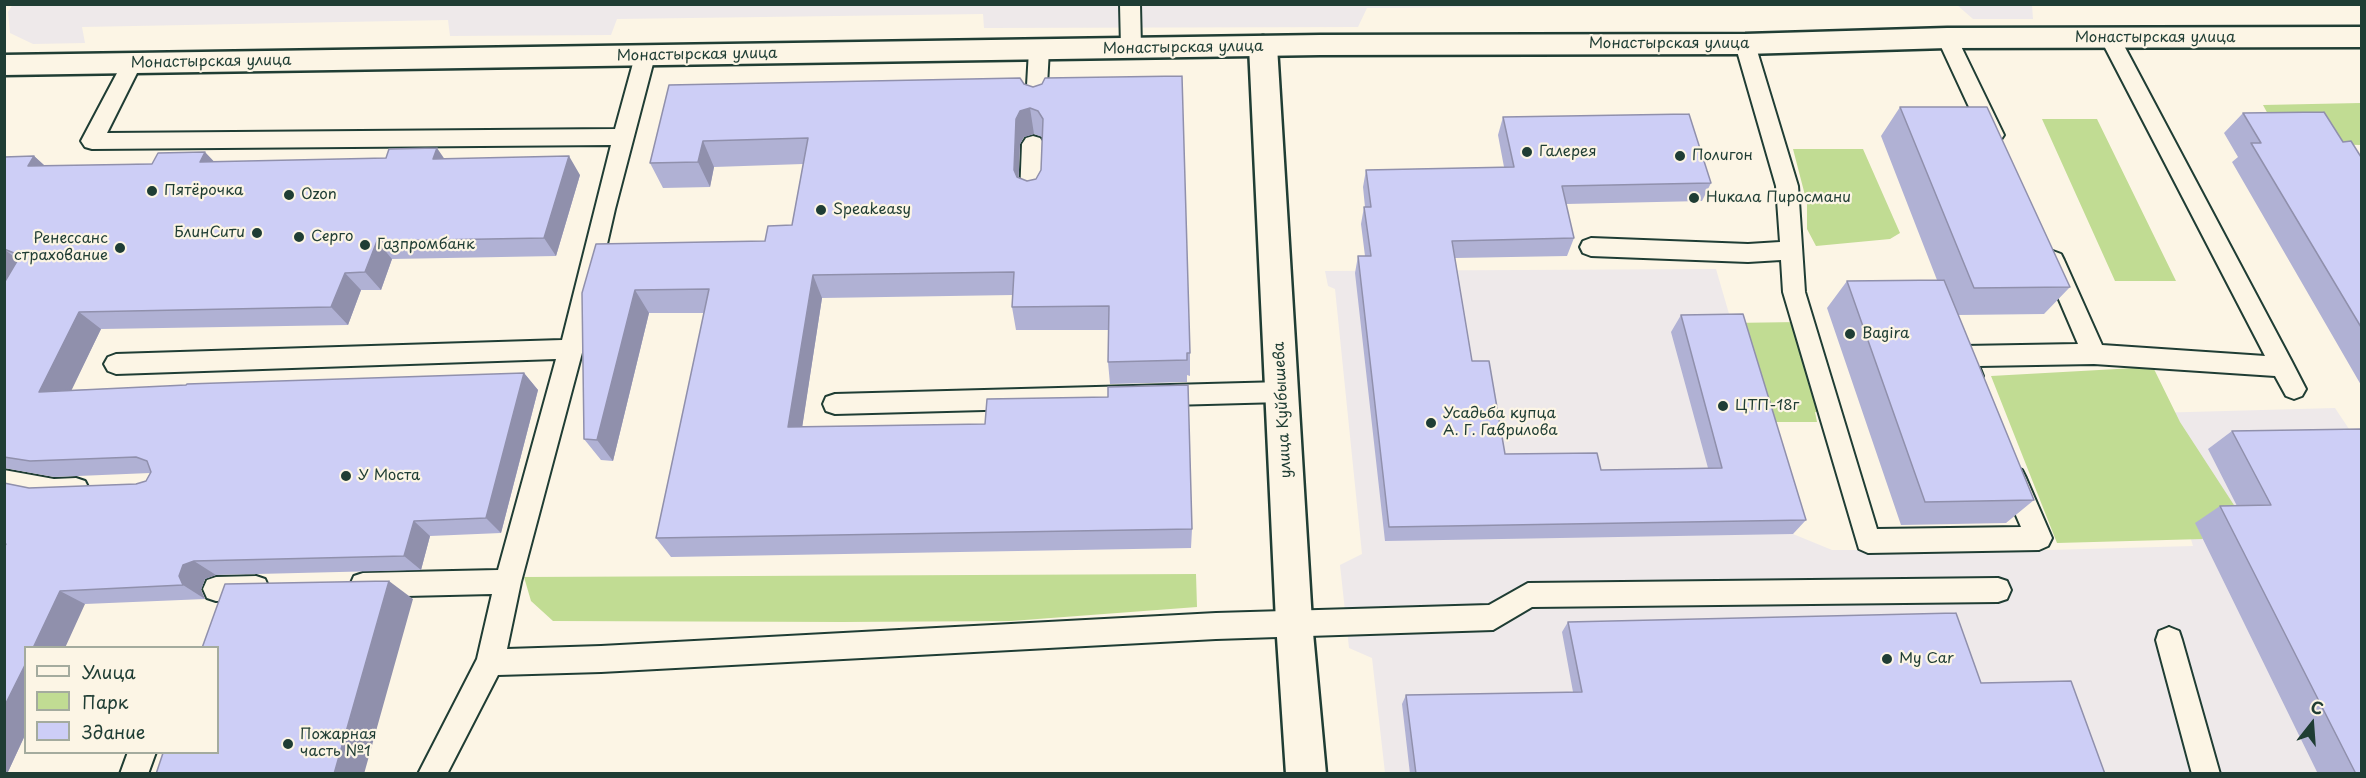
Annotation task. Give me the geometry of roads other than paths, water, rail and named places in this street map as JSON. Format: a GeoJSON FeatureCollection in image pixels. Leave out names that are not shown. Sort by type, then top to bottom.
{"type":"FeatureCollection","features":[{"type":"Feature","properties":{"kind":"main road","name":"Монастырская улица"},"geometry":{"type":"LineString","coordinates":[[4,65],[1263,46],[1745,44],[1947,38],[2361,38]]}},
{"type":"Feature","properties":{"kind":"main road","name":"улица Куйбышева"},"geometry":{"type":"LineString","coordinates":[[1263,46],[1294,622],[1306,774]]}},
{"type":"Feature","properties":{"kind":"lane"},"geometry":{"type":"LineString","coordinates":[[1130,4],[1131,48]]}},
{"type":"Feature","properties":{"kind":"lane"},"geometry":{"type":"LineString","coordinates":[[1947,38],[2004,156]]}},
{"type":"Feature","properties":{"kind":"lane"},"geometry":{"type":"LineString","coordinates":[[2110,38],[2294,389]]}},
{"type":"Feature","properties":{"kind":"lane"},"geometry":{"type":"LineString","coordinates":[[1745,44],[1787,186],[1794,292],[1868,541],[2039,538],[2002,453]]}},
{"type":"Feature","properties":{"kind":"lane"},"geometry":{"type":"LineString","coordinates":[[1036,103],[1039,50]]}},
{"type":"Feature","properties":{"kind":"lane"},"geometry":{"type":"LineString","coordinates":[[432,774],[490,662],[508,582],[571,349],[604,209],[645,56]]}},
{"type":"Feature","properties":{"kind":"lane"},"geometry":{"type":"LineString","coordinates":[[132,63],[92,141],[624,137]]}},
{"type":"Feature","properties":{"kind":"lane"},"geometry":{"type":"LineString","coordinates":[[1031,195],[1033,144]]}},
{"type":"Feature","properties":{"kind":"lane"},"geometry":{"type":"LineString","coordinates":[[2044,239],[2094,354]]}},
{"type":"Feature","properties":{"kind":"lane"},"geometry":{"type":"LineString","coordinates":[[1592,247],[1749,253],[1791,250]]}},
{"type":"Feature","properties":{"kind":"lane"},"geometry":{"type":"LineString","coordinates":[[116,364],[571,349]]}},
{"type":"Feature","properties":{"kind":"lane"},"geometry":{"type":"LineString","coordinates":[[1980,400],[1964,356],[2094,354],[2283,367]]}},
{"type":"Feature","properties":{"kind":"lane"},"geometry":{"type":"LineString","coordinates":[[835,404],[1282,392]]}},
{"type":"Feature","properties":{"kind":"lane"},"geometry":{"type":"LineString","coordinates":[[4,482],[54,490],[100,488]]}},
{"type":"Feature","properties":{"kind":"lane"},"geometry":{"type":"LineString","coordinates":[[344,586],[508,582]]}},
{"type":"Feature","properties":{"kind":"lane"},"geometry":{"type":"LineString","coordinates":[[216,589],[286,587]]}},
{"type":"Feature","properties":{"kind":"lane"},"geometry":{"type":"LineString","coordinates":[[490,662],[601,659],[1294,622],[1493,617],[1528,595],[1998,590]]}},
{"type":"Feature","properties":{"kind":"lane"},"geometry":{"type":"LineString","coordinates":[[2169,640],[2206,774]]}},
{"type":"Feature","properties":{"kind":"lane"},"geometry":{"type":"LineString","coordinates":[[134,774],[141,754]]}},
{"type":"Feature","properties":{"kind":"place","name":"Галерея"},"geometry":{"type":"Point","coordinates":[1527,152]}},
{"type":"Feature","properties":{"kind":"place","name":"Полигон"},"geometry":{"type":"Point","coordinates":[1680,156]}},
{"type":"Feature","properties":{"kind":"place","name":"Пятёрочка"},"geometry":{"type":"Point","coordinates":[152,191]}},
{"type":"Feature","properties":{"kind":"place","name":"Ozon"},"geometry":{"type":"Point","coordinates":[289,195]}},
{"type":"Feature","properties":{"kind":"place","name":"Никала Пиросмани"},"geometry":{"type":"Point","coordinates":[1694,198]}},
{"type":"Feature","properties":{"kind":"place","name":"Speakeasy"},"geometry":{"type":"Point","coordinates":[821,210]}},
{"type":"Feature","properties":{"kind":"place","name":"БлинСити"},"geometry":{"type":"Point","coordinates":[257,233]}},
{"type":"Feature","properties":{"kind":"place","name":"Серго"},"geometry":{"type":"Point","coordinates":[299,237]}},
{"type":"Feature","properties":{"kind":"place","name":"Газпромбанк"},"geometry":{"type":"Point","coordinates":[365,245]}},
{"type":"Feature","properties":{"kind":"place","name":"Ренессанс страхование"},"geometry":{"type":"Point","coordinates":[120,248]}},
{"type":"Feature","properties":{"kind":"place","name":"Bagira"},"geometry":{"type":"Point","coordinates":[1850,334]}},
{"type":"Feature","properties":{"kind":"place","name":"ЦТП-18г"},"geometry":{"type":"Point","coordinates":[1723,406]}},
{"type":"Feature","properties":{"kind":"place","name":"Усадьба купца А. Г. Гаврилова"},"geometry":{"type":"Point","coordinates":[1431,423]}},
{"type":"Feature","properties":{"kind":"place","name":"У Моста"},"geometry":{"type":"Point","coordinates":[346,476]}},
{"type":"Feature","properties":{"kind":"place","name":"My Car"},"geometry":{"type":"Point","coordinates":[1887,659]}},
{"type":"Feature","properties":{"kind":"place","name":"Пожарная часть №1"},"geometry":{"type":"Point","coordinates":[288,744]}}]}
